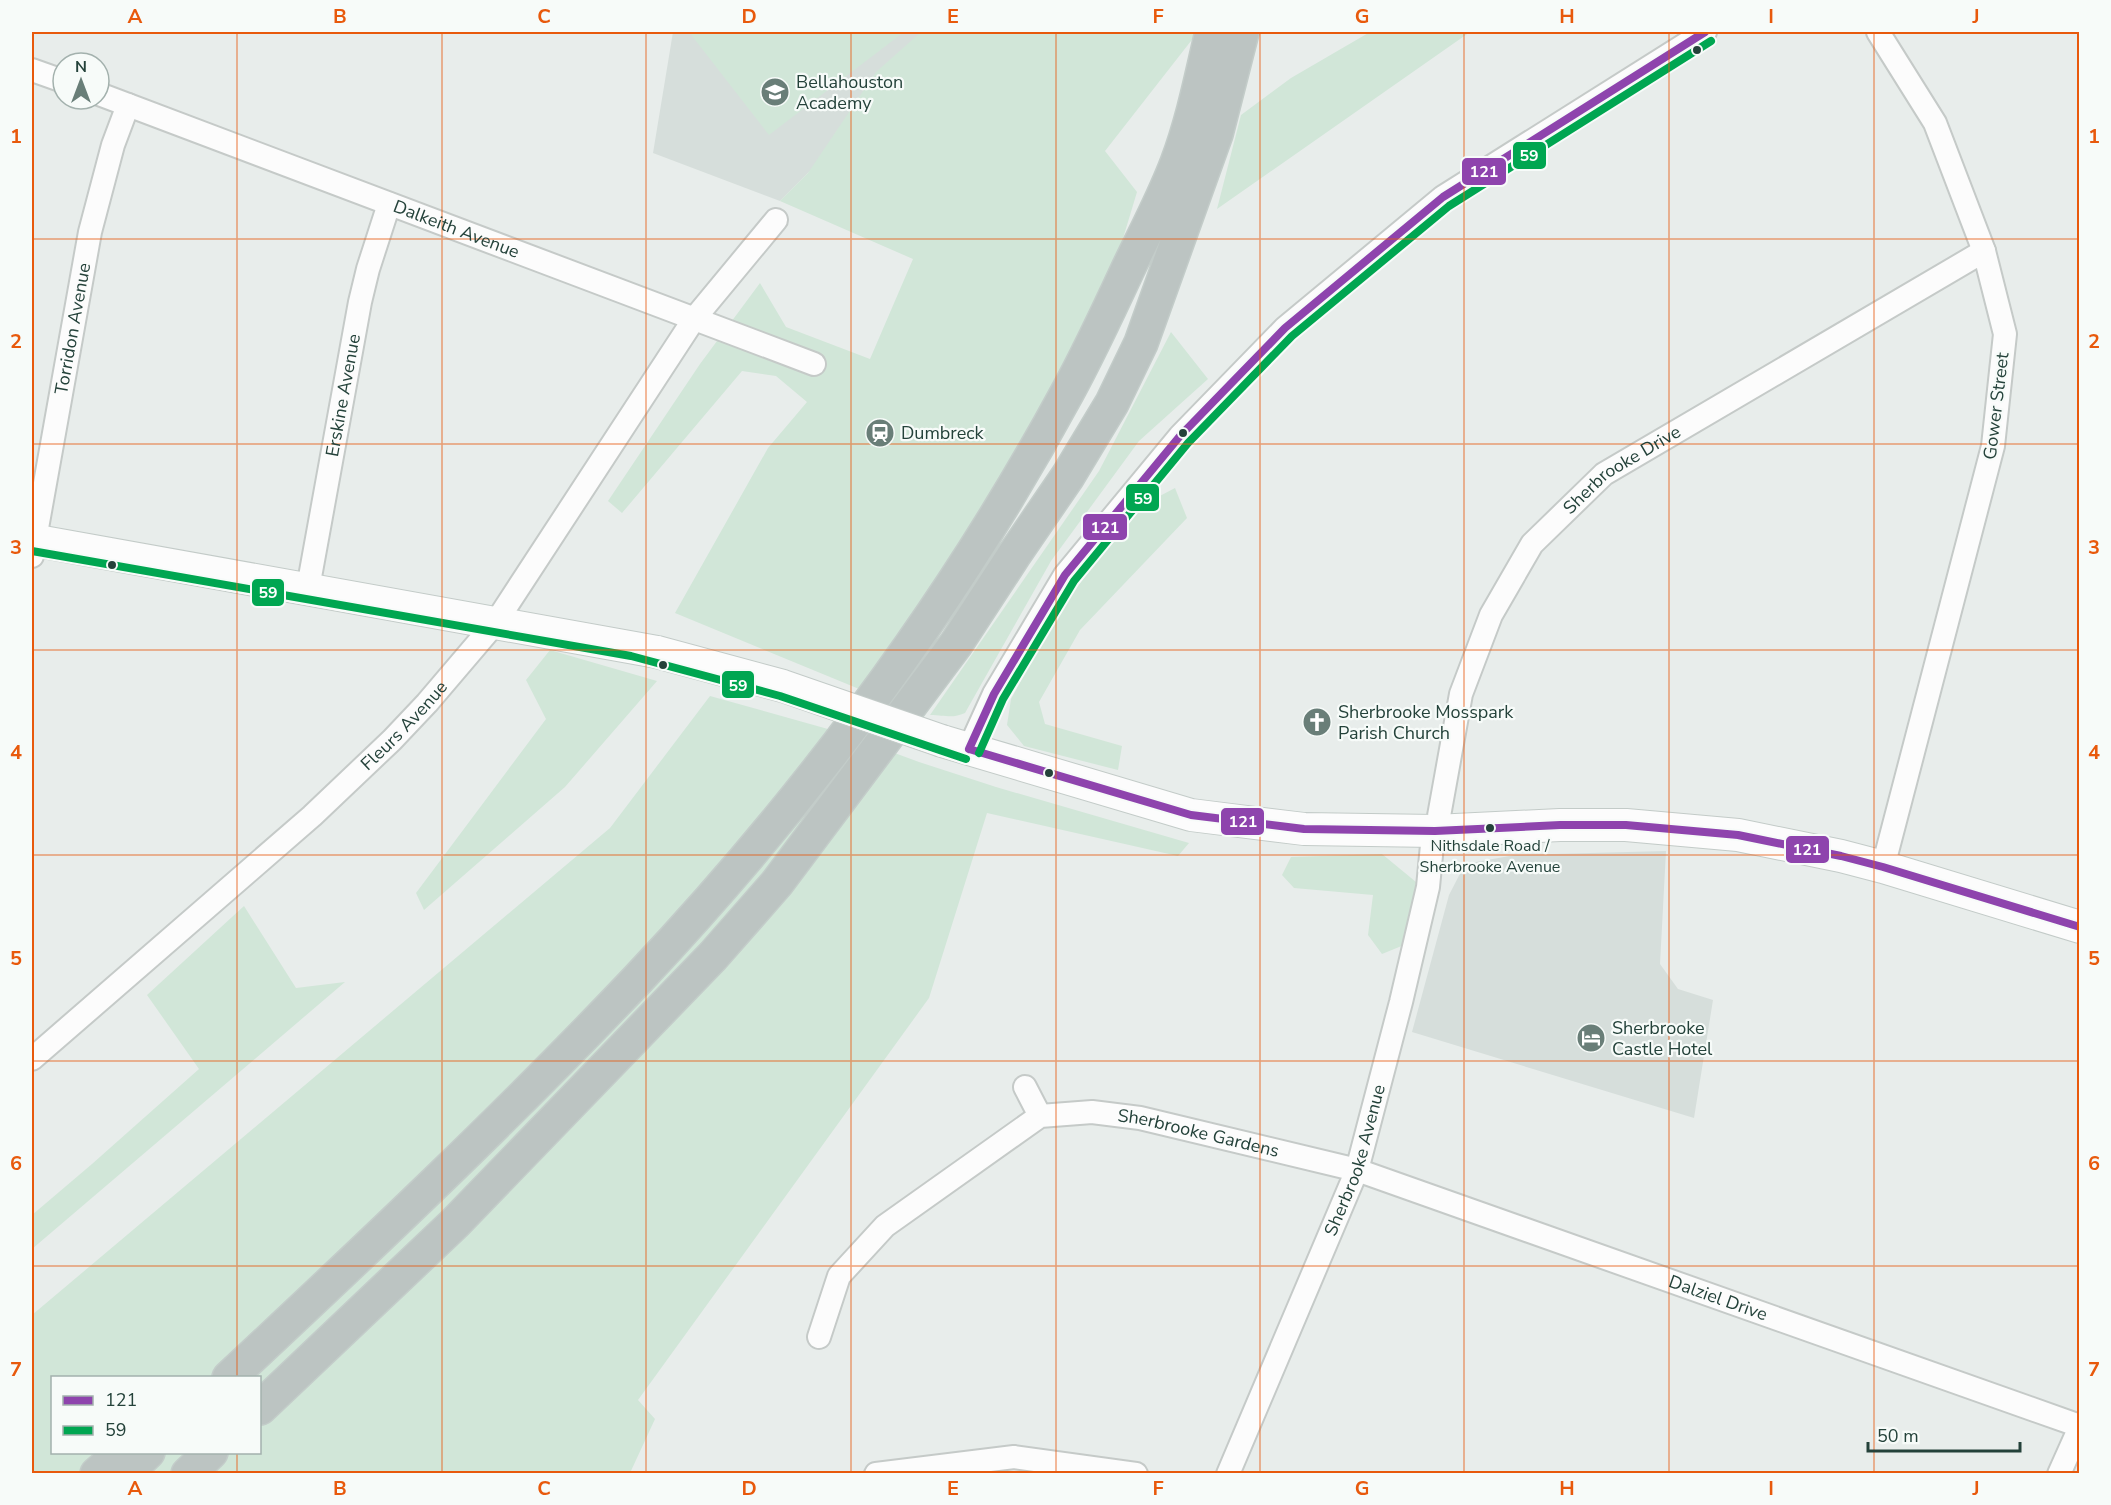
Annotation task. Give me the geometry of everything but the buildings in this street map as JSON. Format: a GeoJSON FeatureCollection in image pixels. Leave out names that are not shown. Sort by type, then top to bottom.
{"type":"FeatureCollection","features":[{"type":"Feature","properties":{"kind":"highway"},"geometry":{"type":"LineString","coordinates":[[230,1376],[464,1155],[639,978],[738,867],[815,773],[890,674],[961,570],[1041,441],[1112,307],[1177,163],[1198,94],[1212,32]]}},
{"type":"Feature","properties":{"kind":"highway"},"geometry":{"type":"LineString","coordinates":[[261,1407],[455,1223],[713,956],[777,883],[956,644],[1068,476],[1112,404],[1141,343],[1216,134],[1242,32]]}},
{"type":"Feature","properties":{"kind":"highway"},"geometry":{"type":"LineString","coordinates":[[206,1376],[639,978]]}},
{"type":"Feature","properties":{"kind":"highway"},"geometry":{"type":"LineString","coordinates":[[261,1418],[327,1346]]}},
{"type":"Feature","properties":{"kind":"highway"},"geometry":{"type":"LineString","coordinates":[[97,1473],[120,1454]]}},
{"type":"Feature","properties":{"kind":"highway"},"geometry":{"type":"LineString","coordinates":[[125,1473],[146,1454]]}},
{"type":"Feature","properties":{"kind":"highway"},"geometry":{"type":"LineString","coordinates":[[188,1473],[209,1454]]}},
{"type":"Feature","properties":{"kind":"highway"},"geometry":{"type":"LineString","coordinates":[[210,1473],[227,1454]]}},
{"type":"Feature","properties":{"kind":"street"},"geometry":{"type":"LineString","coordinates":[[955,745],[994,693],[1065,575],[1180,436],[1285,328],[1443,197],[1706,32]]}},
{"type":"Feature","properties":{"kind":"street","name":"Gower Street"},"geometry":{"type":"LineString","coordinates":[[1878,32],[1935,123],[1984,251],[2005,334],[1993,446],[1883,867]]}},
{"type":"Feature","properties":{"kind":"street"},"geometry":{"type":"LineString","coordinates":[[32,70],[51,77]]}},
{"type":"Feature","properties":{"kind":"street","name":"Dalkeith Avenue"},"geometry":{"type":"LineString","coordinates":[[111,99],[814,364]]}},
{"type":"Feature","properties":{"kind":"street","name":"Torridon Avenue"},"geometry":{"type":"LineString","coordinates":[[33,546],[90,232],[110,155],[128,105]]}},
{"type":"Feature","properties":{"kind":"street","name":"Erskine Avenue"},"geometry":{"type":"LineString","coordinates":[[308,588],[360,302],[389,204]]}},
{"type":"Feature","properties":{"kind":"street","name":"Fleurs Avenue"},"geometry":{"type":"LineString","coordinates":[[32,1059],[303,824],[392,740],[427,703],[496,622],[694,319],[776,220]]}},
{"type":"Feature","properties":{"kind":"street","name":"Sherbrooke Drive"},"geometry":{"type":"LineString","coordinates":[[1435,831],[1461,693],[1491,615],[1532,544],[1604,474],[1984,251]]}},
{"type":"Feature","properties":{"kind":"street"},"geometry":{"type":"LineString","coordinates":[[33,546],[308,588],[657,652],[783,686],[955,745],[1191,815],[1304,830],[1435,831],[1560,825],[1626,825],[1748,837],[1883,867],[2079,927]]}},
{"type":"Feature","properties":{"kind":"street","name":"Sherbrooke Avenue"},"geometry":{"type":"LineString","coordinates":[[1228,1473],[1357,1170],[1428,887],[1435,831]]}},
{"type":"Feature","properties":{"kind":"street"},"geometry":{"type":"LineString","coordinates":[[819,1337],[839,1276],[885,1226],[1040,1116],[1025,1087]]}},
{"type":"Feature","properties":{"kind":"street","name":"Sherbrooke Gardens"},"geometry":{"type":"LineString","coordinates":[[1040,1116],[1092,1112],[1140,1119],[1357,1170]]}},
{"type":"Feature","properties":{"kind":"street","name":"Dalziel Drive"},"geometry":{"type":"LineString","coordinates":[[1357,1170],[2079,1427]]}},
{"type":"Feature","properties":{"kind":"street"},"geometry":{"type":"LineString","coordinates":[[2059,1473],[2079,1427]]}},
{"type":"Feature","properties":{"kind":"street"},"geometry":{"type":"LineString","coordinates":[[876,1473],[1014,1457],[1136,1473]]}},
{"type":"Feature","properties":{"kind":"shaded area","name":"Bellahouston Academy"},"geometry":{"type":"Polygon","coordinates":[[[673,32],[948,32],[780,201],[653,153],[673,32]]]}},
{"type":"Feature","properties":{"kind":"shaded area"},"geometry":{"type":"Polygon","coordinates":[[[1666,851],[1660,964],[1678,989],[1713,1000],[1694,1118],[1412,1032],[1449,895],[1465,864],[1515,855],[1666,851]]]}},
{"type":"Feature","properties":{"kind":"green space"},"geometry":{"type":"Polygon","coordinates":[[[689,32],[904,32],[769,135],[689,32]]]}},
{"type":"Feature","properties":{"kind":"green space"},"geometry":{"type":"Polygon","coordinates":[[[921,32],[1198,32],[1105,151],[1137,192],[1108,288],[1070,372],[864,691],[675,613],[768,448],[807,402],[776,376],[742,371],[622,513],[608,501],[700,364],[760,283],[786,327],[870,359],[913,259],[780,201],[808,173],[876,72],[921,32]]]}},
{"type":"Feature","properties":{"kind":"green space"},"geometry":{"type":"Polygon","coordinates":[[[1370,32],[1470,32],[1217,209],[1241,115],[1291,78],[1370,32]]]}},
{"type":"Feature","properties":{"kind":"green space"},"geometry":{"type":"Polygon","coordinates":[[[1171,332],[1208,379],[1139,441],[1051,561],[965,713],[952,716],[930,715],[1099,471],[1171,332]]]}},
{"type":"Feature","properties":{"kind":"green space"},"geometry":{"type":"Polygon","coordinates":[[[1175,488],[1187,518],[1080,630],[1039,702],[1045,724],[1122,746],[1118,770],[1024,746],[1007,725],[1011,699],[1058,613],[1135,509],[1175,488]]]}},
{"type":"Feature","properties":{"kind":"green space"},"geometry":{"type":"Polygon","coordinates":[[[550,650],[657,681],[565,787],[424,910],[416,893],[546,719],[526,680],[550,650]]]}},
{"type":"Feature","properties":{"kind":"green space"},"geometry":{"type":"Polygon","coordinates":[[[710,696],[835,731],[996,787],[1189,843],[1178,856],[987,813],[929,998],[638,1400],[655,1419],[630,1473],[32,1474],[32,1315],[610,828],[710,696]]]}},
{"type":"Feature","properties":{"kind":"green space"},"geometry":{"type":"Polygon","coordinates":[[[1382,854],[1416,882],[1404,945],[1382,954],[1368,935],[1373,895],[1294,888],[1282,875],[1291,857],[1382,854]]]}},
{"type":"Feature","properties":{"kind":"green space"},"geometry":{"type":"Polygon","coordinates":[[[244,906],[296,988],[345,982],[32,1249],[32,1215],[199,1069],[147,995],[244,906]]]}},
{"type":"Feature","properties":{"kind":"transit line","name":"121"},"geometry":{"type":"LineString","coordinates":[[969,749],[994,694],[1065,575],[1180,436],[1285,328],[1443,197],[1705,32]]}},
{"type":"Feature","properties":{"kind":"transit line","name":"59"},"geometry":{"type":"LineString","coordinates":[[979,753],[1003,699],[1074,581],[1188,443],[1292,336],[1449,206],[1711,41]]}},
{"type":"Feature","properties":{"kind":"transit line","name":"59"},"geometry":{"type":"LineString","coordinates":[[32,551],[631,656],[780,696],[966,759]]}},
{"type":"Feature","properties":{"kind":"transit line","name":"121"},"geometry":{"type":"LineString","coordinates":[[969,749],[1191,815],[1304,829],[1435,831],[1560,825],[1626,825],[1738,835],[1883,867],[2080,927]]}},
{"type":"Feature","properties":{"kind":"place","name":"Bellahouston Academy"},"geometry":{"type":"Point","coordinates":[775,92]}},
{"type":"Feature","properties":{"kind":"place","name":"Dumbreck"},"geometry":{"type":"Point","coordinates":[880,433]}},
{"type":"Feature","properties":{"kind":"place","name":"Sherbrooke Mosspark Parish Church"},"geometry":{"type":"Point","coordinates":[1317,722]}},
{"type":"Feature","properties":{"kind":"place","name":"Nithsdale Road / Sherbrooke Avenue"},"geometry":{"type":"Point","coordinates":[1490,828]}},
{"type":"Feature","properties":{"kind":"place","name":"Sherbrooke Castle Hotel"},"geometry":{"type":"Point","coordinates":[1591,1038]}}]}
